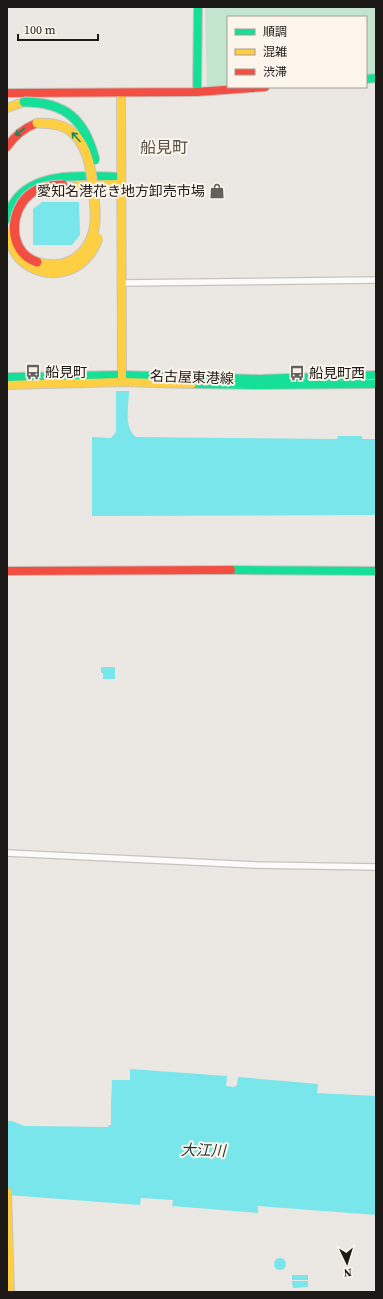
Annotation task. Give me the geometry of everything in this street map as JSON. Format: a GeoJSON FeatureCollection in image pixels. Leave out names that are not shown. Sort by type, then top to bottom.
{"type":"FeatureCollection","features":[{"type":"Feature","properties":{"kind":"main road"},"geometry":{"type":"LineString","coordinates":[[197,92],[198,7]]}},
{"type":"Feature","properties":{"kind":"main road"},"geometry":{"type":"LineString","coordinates":[[7,93],[197,92],[251,88]]}},
{"type":"Feature","properties":{"kind":"main road"},"geometry":{"type":"LineString","coordinates":[[121,93],[122,378]]}},
{"type":"Feature","properties":{"kind":"main road"},"geometry":{"type":"LineString","coordinates":[[7,108],[24,102],[45,103],[66,111],[82,127],[89,139],[94,154],[101,220],[99,237],[88,258],[76,267],[57,273],[40,271],[26,264],[14,251],[7,233]]}},
{"type":"Feature","properties":{"kind":"main road"},"geometry":{"type":"LineString","coordinates":[[7,147],[13,138],[22,130],[32,125],[49,123],[60,125],[76,135],[83,144],[89,158],[92,172],[95,210],[95,224],[91,240],[82,254],[68,263],[58,266],[42,264],[28,257],[18,244],[14,233],[15,215],[22,201],[30,193],[44,187],[68,183],[121,180]]}},
{"type":"Feature","properties":{"kind":"main road"},"geometry":{"type":"LineString","coordinates":[[7,219],[9,211],[15,200],[27,187],[43,180],[68,183],[121,180]]}},
{"type":"Feature","properties":{"kind":"main road","name":"名古屋東港線"},"geometry":{"type":"LineString","coordinates":[[7,377],[259,379],[376,375]]}},
{"type":"Feature","properties":{"kind":"main road","name":"名古屋東港線"},"geometry":{"type":"LineString","coordinates":[[7,385],[122,378],[260,385],[376,384]]}},
{"type":"Feature","properties":{"kind":"main road"},"geometry":{"type":"LineString","coordinates":[[7,571],[376,571]]}},
{"type":"Feature","properties":{"kind":"main road"},"geometry":{"type":"LineString","coordinates":[[7,1192],[10,1292]]}},
{"type":"Feature","properties":{"kind":"street"},"geometry":{"type":"LineString","coordinates":[[122,283],[376,280]]}},
{"type":"Feature","properties":{"kind":"street"},"geometry":{"type":"LineString","coordinates":[[7,853],[248,864],[376,867]]}},
{"type":"Feature","properties":{"kind":"green space"},"geometry":{"type":"Polygon","coordinates":[[[205,7],[375,7],[376,73],[373,75],[367,76],[367,16],[227,16],[227,86],[207,88],[205,7]]]}},
{"type":"Feature","properties":{"kind":"water"},"geometry":{"type":"Polygon","coordinates":[[[42,202],[79,202],[80,235],[72,245],[33,245],[33,209],[42,202]]]}},
{"type":"Feature","properties":{"kind":"water"},"geometry":{"type":"Polygon","coordinates":[[[116,391],[129,391],[128,422],[129,428],[136,437],[337,439],[338,436],[362,436],[362,439],[376,439],[376,515],[92,516],[92,437],[111,438],[116,432],[116,391]]]}},
{"type":"Feature","properties":{"kind":"water"},"geometry":{"type":"Polygon","coordinates":[[[101,667],[115,667],[115,679],[103,679],[101,667]]]}},
{"type":"Feature","properties":{"kind":"water","name":"大江川"},"geometry":{"type":"Polygon","coordinates":[[[130,1069],[227,1076],[226,1086],[234,1087],[237,1085],[238,1077],[318,1084],[317,1093],[376,1096],[376,1215],[258,1206],[258,1213],[172,1206],[173,1200],[141,1198],[140,1205],[7,1195],[7,1121],[12,1121],[24,1126],[108,1127],[111,1125],[112,1080],[130,1080],[130,1069]]]}},
{"type":"Feature","properties":{"kind":"water"},"geometry":{"type":"Polygon","coordinates":[[[278,1258],[282,1258],[286,1264],[282,1270],[278,1270],[274,1266],[274,1262],[278,1258]]]}},
{"type":"Feature","properties":{"kind":"water"},"geometry":{"type":"Polygon","coordinates":[[[292,1275],[308,1275],[308,1280],[292,1280],[292,1275]]]}},
{"type":"Feature","properties":{"kind":"water"},"geometry":{"type":"Polygon","coordinates":[[[292,1281],[308,1281],[308,1287],[293,1288],[292,1281]]]}},
{"type":"Feature","properties":{"kind":"tunnel"},"geometry":{"type":"LineString","coordinates":[[69,185],[78,185]]}},
{"type":"Feature","properties":{"kind":"traffic: fast"},"geometry":{"type":"LineString","coordinates":[[197,92],[198,7]]}},
{"type":"Feature","properties":{"kind":"traffic: fast"},"geometry":{"type":"LineString","coordinates":[[367,79],[376,78]]}},
{"type":"Feature","properties":{"kind":"traffic: fast"},"geometry":{"type":"LineString","coordinates":[[24,102],[51,105],[72,116],[86,134],[95,160]]}},
{"type":"Feature","properties":{"kind":"traffic: fast"},"geometry":{"type":"LineString","coordinates":[[7,219],[13,204],[23,192],[35,184],[63,177],[121,177]]}},
{"type":"Feature","properties":{"kind":"traffic: fast"},"geometry":{"type":"LineString","coordinates":[[7,377],[122,375],[259,379],[376,375]]}},
{"type":"Feature","properties":{"kind":"traffic: fast"},"geometry":{"type":"LineString","coordinates":[[192,384],[376,384]]}},
{"type":"Feature","properties":{"kind":"traffic: fast"},"geometry":{"type":"LineString","coordinates":[[231,570],[376,571]]}},
{"type":"Feature","properties":{"kind":"traffic: slow"},"geometry":{"type":"LineString","coordinates":[[121,93],[122,380]]}},
{"type":"Feature","properties":{"kind":"traffic: slow"},"geometry":{"type":"LineString","coordinates":[[7,108],[24,102]]}},
{"type":"Feature","properties":{"kind":"traffic: slow"},"geometry":{"type":"LineString","coordinates":[[37,123],[52,124],[66,128],[74,134],[83,146],[90,166],[95,205],[95,222],[89,243],[76,257],[68,262],[58,264],[37,262]]}},
{"type":"Feature","properties":{"kind":"traffic: slow"},"geometry":{"type":"LineString","coordinates":[[78,185],[121,184]]}},
{"type":"Feature","properties":{"kind":"traffic: slow"},"geometry":{"type":"LineString","coordinates":[[7,233],[13,249],[19,258],[30,266],[41,271],[53,273],[75,267],[85,260],[93,250],[98,238]]}},
{"type":"Feature","properties":{"kind":"traffic: slow"},"geometry":{"type":"LineString","coordinates":[[7,385],[122,382],[192,384]]}},
{"type":"Feature","properties":{"kind":"traffic: slow"},"geometry":{"type":"LineString","coordinates":[[7,1192],[10,1292]]}},
{"type":"Feature","properties":{"kind":"traffic: jam"},"geometry":{"type":"LineString","coordinates":[[7,93],[197,92],[251,88]]}},
{"type":"Feature","properties":{"kind":"traffic: jam"},"geometry":{"type":"LineString","coordinates":[[7,147],[20,132],[37,123]]}},
{"type":"Feature","properties":{"kind":"traffic: jam"},"geometry":{"type":"LineString","coordinates":[[37,262],[27,257],[20,249],[16,239],[14,229],[19,208],[25,199],[40,188],[63,185]]}},
{"type":"Feature","properties":{"kind":"traffic: jam"},"geometry":{"type":"LineString","coordinates":[[7,571],[231,570]]}},
{"type":"Feature","properties":{"kind":"place","name":"愛知名港花き地方卸売市場"},"geometry":{"type":"Point","coordinates":[217,191]}},
{"type":"Feature","properties":{"kind":"place","name":"船見町"},"geometry":{"type":"Point","coordinates":[33,372]}},
{"type":"Feature","properties":{"kind":"place","name":"船見町西"},"geometry":{"type":"Point","coordinates":[297,373]}},
{"type":"Feature","properties":{"kind":"district","name":"船見町"},"geometry":{"type":"Point","coordinates":[164,147]}}]}
